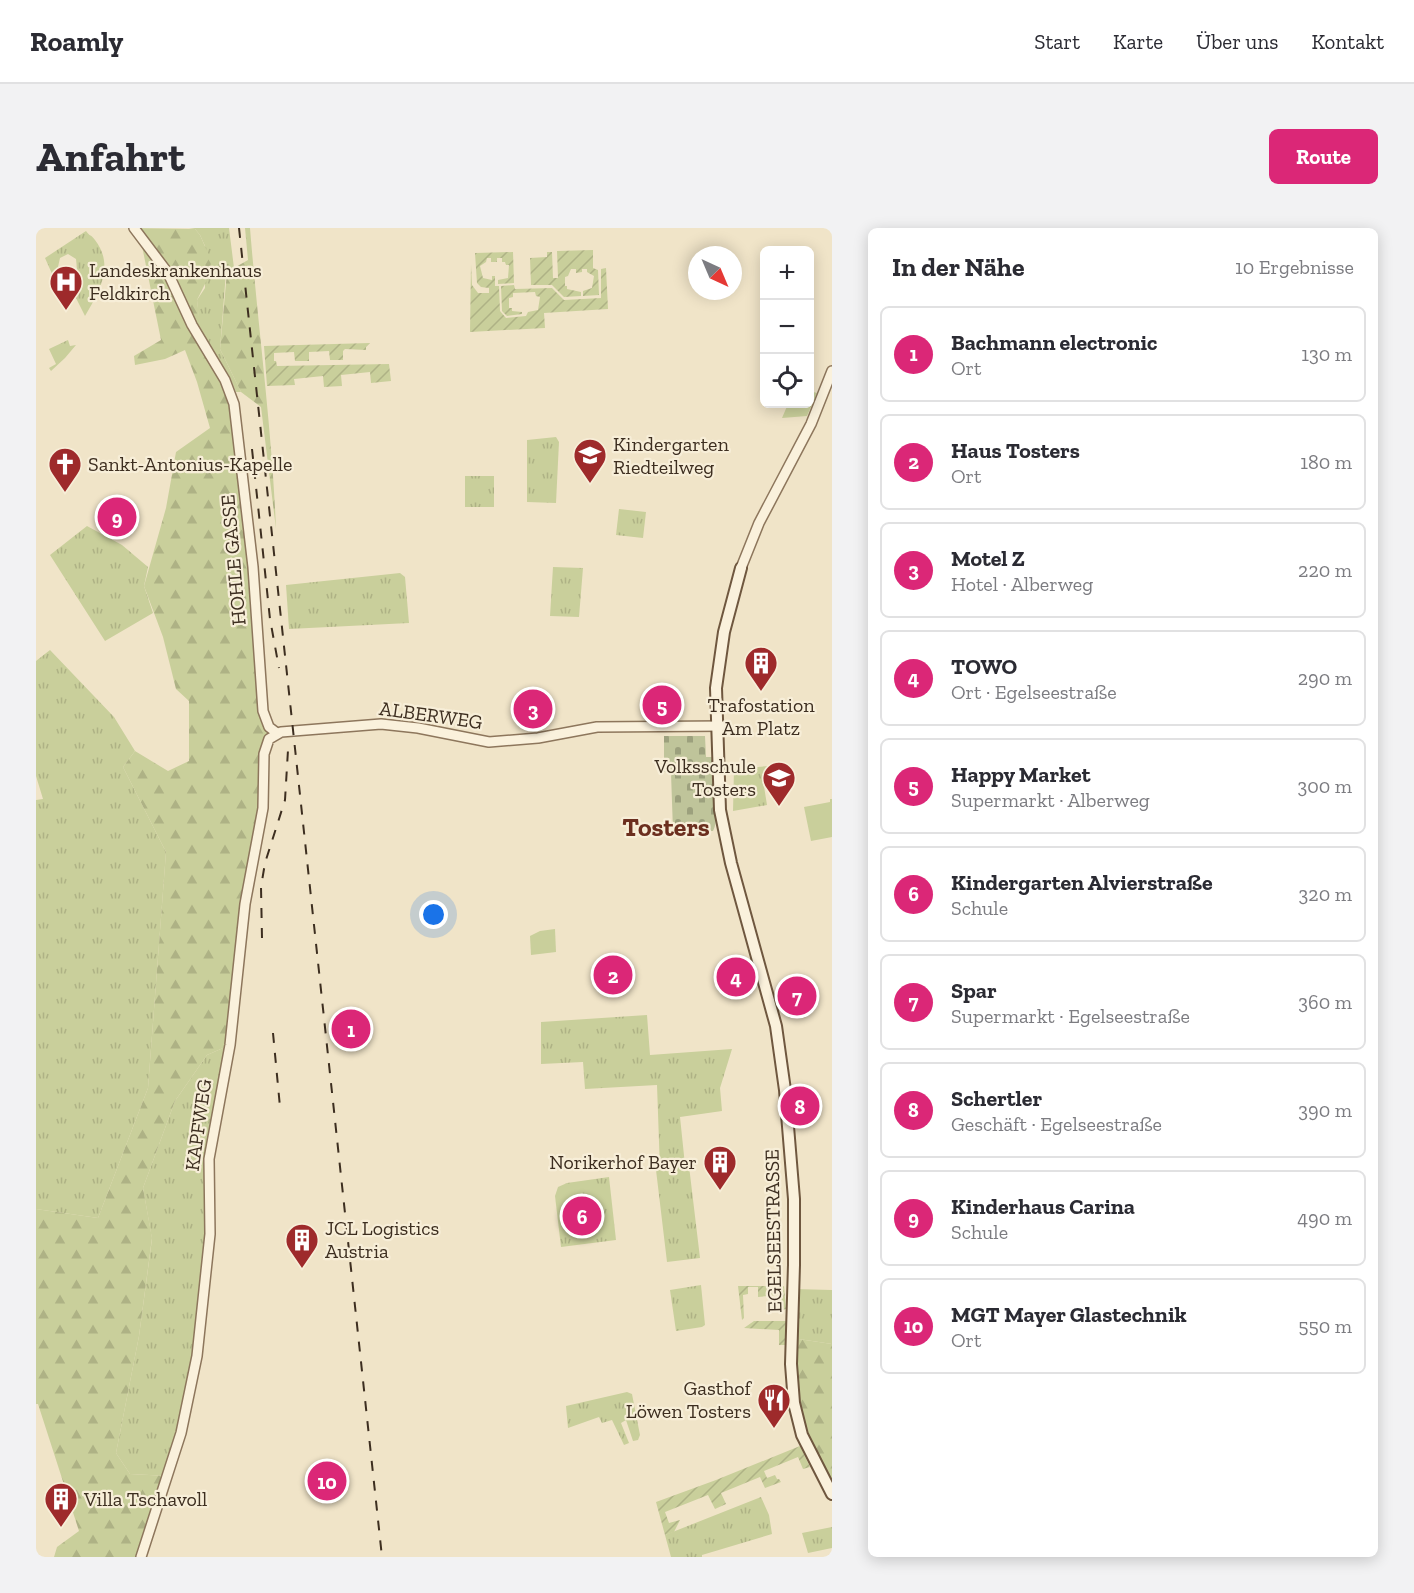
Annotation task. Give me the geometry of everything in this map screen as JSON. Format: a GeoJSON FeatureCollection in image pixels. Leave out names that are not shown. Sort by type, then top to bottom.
{"type":"FeatureCollection","features":[{"type":"Feature","properties":{"kind":"main road","name":"EGELSEESTRASSE"},"geometry":{"type":"LineString","coordinates":[[741,568],[724,632],[721,662],[724,667],[721,726],[727,811],[723,815],[731,863],[777,1026],[785,1090],[794,1199],[791,1364],[794,1403],[802,1435],[832,1494]]}},
{"type":"Feature","properties":{"kind":"street","name":"HOHLE GASSE"},"geometry":{"type":"LineString","coordinates":[[134,228],[168,273],[192,325],[225,380],[232,398],[237,423],[253,567],[263,711],[269,727],[277,733]]}},
{"type":"Feature","properties":{"kind":"street","name":"EGELSEESTRASSE"},"geometry":{"type":"LineString","coordinates":[[741,568],[759,523],[811,424],[832,371]]}},
{"type":"Feature","properties":{"kind":"street","name":"ALBERWEG"},"geometry":{"type":"LineString","coordinates":[[277,733],[299,729],[381,724],[418,728],[489,742],[538,738],[597,727],[721,726]]}},
{"type":"Feature","properties":{"kind":"street","name":"KAPFWEG"},"geometry":{"type":"LineString","coordinates":[[141,1557],[181,1433],[197,1356],[210,1234],[209,1159],[230,1045],[245,904],[263,808],[264,754],[269,739],[277,733]]}},
{"type":"Feature","properties":{"kind":"green space"},"geometry":{"type":"Polygon","coordinates":[[[129,228],[195,229],[211,260],[210,274],[197,300],[202,341],[234,404],[263,711],[277,733],[269,739],[263,808],[230,1045],[207,1055],[175,1101],[143,1188],[152,1238],[139,1336],[116,1453],[130,1474],[168,1476],[141,1557],[54,1557],[57,1547],[79,1531],[38,1404],[36,1404],[36,1209],[98,1218],[148,1088],[166,852],[123,767],[135,751],[168,771],[189,761],[189,701],[176,689],[163,637],[144,586],[166,508],[176,452],[210,428],[185,350],[165,359],[135,365],[134,356],[161,340],[141,241],[129,228]]]}},
{"type":"Feature","properties":{"kind":"green space"},"geometry":{"type":"Polygon","coordinates":[[[189,228],[229,228],[234,268],[226,272],[220,349],[241,392],[236,392],[230,377],[200,332],[197,300],[205,288],[205,246],[195,229],[189,228]]]}},
{"type":"Feature","properties":{"kind":"green space"},"geometry":{"type":"Polygon","coordinates":[[[245,228],[250,228],[276,529],[261,407],[241,392],[220,349],[227,272],[248,260],[245,228]]]}},
{"type":"Feature","properties":{"kind":"green space"},"geometry":{"type":"Polygon","coordinates":[[[86,231],[94,238],[101,250],[104,269],[100,288],[85,316],[68,282],[69,274],[77,269],[76,259],[68,254],[60,258],[58,267],[64,273],[63,281],[57,285],[45,258],[86,231]]]}},
{"type":"Feature","properties":{"kind":"green space"},"geometry":{"type":"Polygon","coordinates":[[[593,250],[593,268],[598,270],[599,295],[583,296],[583,291],[592,288],[594,276],[587,272],[587,269],[576,273],[576,269],[571,269],[565,277],[567,289],[581,292],[581,296],[564,297],[552,285],[531,285],[530,258],[547,257],[547,252],[552,252],[553,278],[558,278],[557,251],[593,250]]]}},
{"type":"Feature","properties":{"kind":"green space"},"geometry":{"type":"Polygon","coordinates":[[[513,252],[514,283],[498,284],[498,280],[508,278],[509,265],[502,262],[502,258],[497,258],[497,262],[491,262],[491,258],[487,258],[486,262],[480,266],[483,278],[492,280],[492,276],[495,276],[495,286],[499,286],[500,311],[506,318],[526,316],[528,312],[538,310],[540,297],[536,296],[535,292],[513,293],[513,297],[509,298],[509,308],[512,308],[512,311],[522,312],[522,314],[507,316],[502,311],[501,286],[514,285],[515,289],[552,288],[564,300],[601,298],[601,269],[606,268],[608,309],[544,313],[545,328],[470,332],[471,264],[472,285],[478,293],[489,293],[489,288],[481,287],[477,283],[475,253],[513,252]]]}},
{"type":"Feature","properties":{"kind":"green space"},"geometry":{"type":"Polygon","coordinates":[[[68,340],[70,346],[76,345],[51,371],[49,368],[56,364],[49,349],[68,340]]]}},
{"type":"Feature","properties":{"kind":"green space"},"geometry":{"type":"Polygon","coordinates":[[[370,343],[366,350],[345,349],[343,360],[330,360],[329,351],[309,352],[309,361],[295,361],[294,352],[274,353],[274,361],[277,366],[389,364],[391,381],[371,383],[370,372],[341,375],[342,386],[324,387],[323,376],[294,379],[295,385],[267,386],[264,346],[370,343]]]}},
{"type":"Feature","properties":{"kind":"green space"},"geometry":{"type":"Polygon","coordinates":[[[786,408],[810,408],[807,416],[782,418],[786,408]]]}},
{"type":"Feature","properties":{"kind":"green space"},"geometry":{"type":"Polygon","coordinates":[[[556,437],[559,442],[556,503],[527,502],[527,440],[556,437]]]}},
{"type":"Feature","properties":{"kind":"green space"},"geometry":{"type":"Polygon","coordinates":[[[465,476],[494,476],[494,507],[465,507],[465,476]]]}},
{"type":"Feature","properties":{"kind":"green space"},"geometry":{"type":"Polygon","coordinates":[[[619,509],[646,512],[643,538],[616,535],[619,509]]]}},
{"type":"Feature","properties":{"kind":"green space"},"geometry":{"type":"Polygon","coordinates":[[[87,526],[122,545],[148,567],[144,586],[153,613],[105,641],[50,555],[87,526]]]}},
{"type":"Feature","properties":{"kind":"green space"},"geometry":{"type":"Polygon","coordinates":[[[553,567],[583,568],[579,617],[550,616],[553,567]]]}},
{"type":"Feature","properties":{"kind":"green space"},"geometry":{"type":"Polygon","coordinates":[[[400,573],[405,577],[409,623],[289,629],[286,585],[400,573]]]}},
{"type":"Feature","properties":{"kind":"green space"},"geometry":{"type":"Polygon","coordinates":[[[50,650],[114,717],[135,751],[123,767],[166,852],[148,1088],[98,1218],[36,1209],[36,800],[43,799],[36,776],[36,661],[50,650]]]}},
{"type":"Feature","properties":{"kind":"green space"},"geometry":{"type":"Polygon","coordinates":[[[664,736],[705,736],[706,757],[712,757],[716,796],[713,831],[673,831],[671,773],[664,772],[664,736]]]}},
{"type":"Feature","properties":{"kind":"green space"},"geometry":{"type":"Polygon","coordinates":[[[781,765],[785,769],[786,790],[781,770],[762,774],[767,805],[733,811],[734,769],[781,765]]]}},
{"type":"Feature","properties":{"kind":"green space"},"geometry":{"type":"Polygon","coordinates":[[[832,799],[832,837],[811,841],[804,807],[830,802],[832,799]]]}},
{"type":"Feature","properties":{"kind":"green space"},"geometry":{"type":"Polygon","coordinates":[[[555,929],[556,952],[531,955],[530,936],[540,931],[555,929]]]}},
{"type":"Feature","properties":{"kind":"green space"},"geometry":{"type":"Polygon","coordinates":[[[647,1015],[650,1055],[732,1049],[720,1088],[722,1111],[680,1117],[685,1165],[689,1166],[700,1258],[667,1262],[656,1170],[660,1170],[657,1085],[585,1089],[583,1062],[541,1064],[541,1022],[647,1015]]]}},
{"type":"Feature","properties":{"kind":"green space"},"geometry":{"type":"Polygon","coordinates":[[[230,1045],[216,1115],[210,1234],[197,1356],[168,1476],[130,1474],[116,1453],[139,1336],[152,1239],[143,1188],[175,1101],[207,1055],[230,1045]]]}},
{"type":"Feature","properties":{"kind":"green space"},"geometry":{"type":"Polygon","coordinates":[[[609,1177],[616,1240],[561,1247],[555,1196],[558,1187],[567,1183],[609,1177]]]}},
{"type":"Feature","properties":{"kind":"green space"},"geometry":{"type":"Polygon","coordinates":[[[701,1285],[705,1325],[676,1331],[670,1290],[701,1285]]]}},
{"type":"Feature","properties":{"kind":"green space"},"geometry":{"type":"Polygon","coordinates":[[[738,1286],[784,1286],[786,1309],[778,1311],[779,1295],[758,1297],[758,1287],[748,1287],[748,1294],[743,1295],[744,1318],[742,1320],[738,1286]]]}},
{"type":"Feature","properties":{"kind":"green space"},"geometry":{"type":"Polygon","coordinates":[[[794,1289],[832,1290],[832,1344],[792,1338],[794,1289]]]}},
{"type":"Feature","properties":{"kind":"green space"},"geometry":{"type":"Polygon","coordinates":[[[754,1321],[786,1321],[786,1345],[779,1345],[779,1330],[744,1328],[754,1321]]]}},
{"type":"Feature","properties":{"kind":"green space"},"geometry":{"type":"Polygon","coordinates":[[[792,1338],[832,1344],[832,1494],[802,1435],[792,1338]]]}},
{"type":"Feature","properties":{"kind":"green space"},"geometry":{"type":"Polygon","coordinates":[[[627,1392],[632,1394],[640,1435],[638,1440],[633,1441],[626,1420],[621,1423],[629,1443],[624,1445],[612,1420],[602,1423],[599,1417],[568,1428],[566,1406],[627,1392]]]}},
{"type":"Feature","properties":{"kind":"green space"},"geometry":{"type":"Polygon","coordinates":[[[800,1446],[810,1467],[803,1469],[798,1457],[764,1471],[767,1478],[775,1475],[781,1482],[765,1488],[760,1477],[721,1493],[726,1504],[715,1509],[708,1495],[665,1512],[669,1523],[680,1520],[674,1532],[665,1535],[656,1502],[800,1446]]]}},
{"type":"Feature","properties":{"kind":"green space"},"geometry":{"type":"Polygon","coordinates":[[[761,1497],[769,1515],[772,1534],[702,1555],[702,1557],[671,1557],[665,1535],[761,1497]]]}},
{"type":"Feature","properties":{"kind":"green space"},"geometry":{"type":"Polygon","coordinates":[[[832,1527],[832,1548],[808,1553],[802,1533],[832,1527]]]}},
{"type":"Feature","properties":{"kind":"railway"},"geometry":{"type":"LineString","coordinates":[[239,228],[382,1557]]}},
{"type":"Feature","properties":{"kind":"railway"},"geometry":{"type":"LineString","coordinates":[[252,449],[270,619],[279,668]]}},
{"type":"Feature","properties":{"kind":"railway"},"geometry":{"type":"LineString","coordinates":[[262,938],[261,887],[265,863],[285,800],[288,750]]}},
{"type":"Feature","properties":{"kind":"railway"},"geometry":{"type":"LineString","coordinates":[[273,1033],[280,1107]]}},
{"type":"Feature","properties":{"kind":"place","name":"Landeskrankenhaus Feldkirch"},"geometry":{"type":"Point","coordinates":[66,311]}},
{"type":"Feature","properties":{"kind":"place","name":"Kindergarten Riedteilweg"},"geometry":{"type":"Point","coordinates":[590,484]}},
{"type":"Feature","properties":{"kind":"place","name":"Sankt-Antonius-Kapelle"},"geometry":{"type":"Point","coordinates":[65,493]}},
{"type":"Feature","properties":{"kind":"place","name":"Kinderhaus Carina"},"geometry":{"type":"Point","coordinates":[117,517]}},
{"type":"Feature","properties":{"kind":"place","name":"Trafostation Am Platz"},"geometry":{"type":"Point","coordinates":[761,692]}},
{"type":"Feature","properties":{"kind":"place","name":"Happy Market"},"geometry":{"type":"Point","coordinates":[662,705]}},
{"type":"Feature","properties":{"kind":"place","name":"Motel Z"},"geometry":{"type":"Point","coordinates":[533,709]}},
{"type":"Feature","properties":{"kind":"place","name":"Volksschule Tosters"},"geometry":{"type":"Point","coordinates":[779,807]}},
{"type":"Feature","properties":{"kind":"place","name":"Haus Tosters"},"geometry":{"type":"Point","coordinates":[613,975]}},
{"type":"Feature","properties":{"kind":"place","name":"TOWO"},"geometry":{"type":"Point","coordinates":[736,977]}},
{"type":"Feature","properties":{"kind":"place","name":"Spar"},"geometry":{"type":"Point","coordinates":[797,996]}},
{"type":"Feature","properties":{"kind":"place","name":"Bachmann electronic"},"geometry":{"type":"Point","coordinates":[351,1029]}},
{"type":"Feature","properties":{"kind":"place","name":"Schertler"},"geometry":{"type":"Point","coordinates":[800,1106]}},
{"type":"Feature","properties":{"kind":"place","name":"Norikerhof Bayer"},"geometry":{"type":"Point","coordinates":[720,1191]}},
{"type":"Feature","properties":{"kind":"place","name":"Kindergarten Alvierstraße"},"geometry":{"type":"Point","coordinates":[582,1216]}},
{"type":"Feature","properties":{"kind":"place","name":"JCL Logistics Austria"},"geometry":{"type":"Point","coordinates":[302,1269]}},
{"type":"Feature","properties":{"kind":"place","name":"Gasthof Löwen Tosters"},"geometry":{"type":"Point","coordinates":[774,1429]}},
{"type":"Feature","properties":{"kind":"place","name":"MGT Mayer Glastechnik"},"geometry":{"type":"Point","coordinates":[327,1481]}},
{"type":"Feature","properties":{"kind":"place","name":"Villa Tschavoll"},"geometry":{"type":"Point","coordinates":[61,1528]}},
{"type":"Feature","properties":{"kind":"district","name":"Tosters"},"geometry":{"type":"Point","coordinates":[666,827]}}]}
